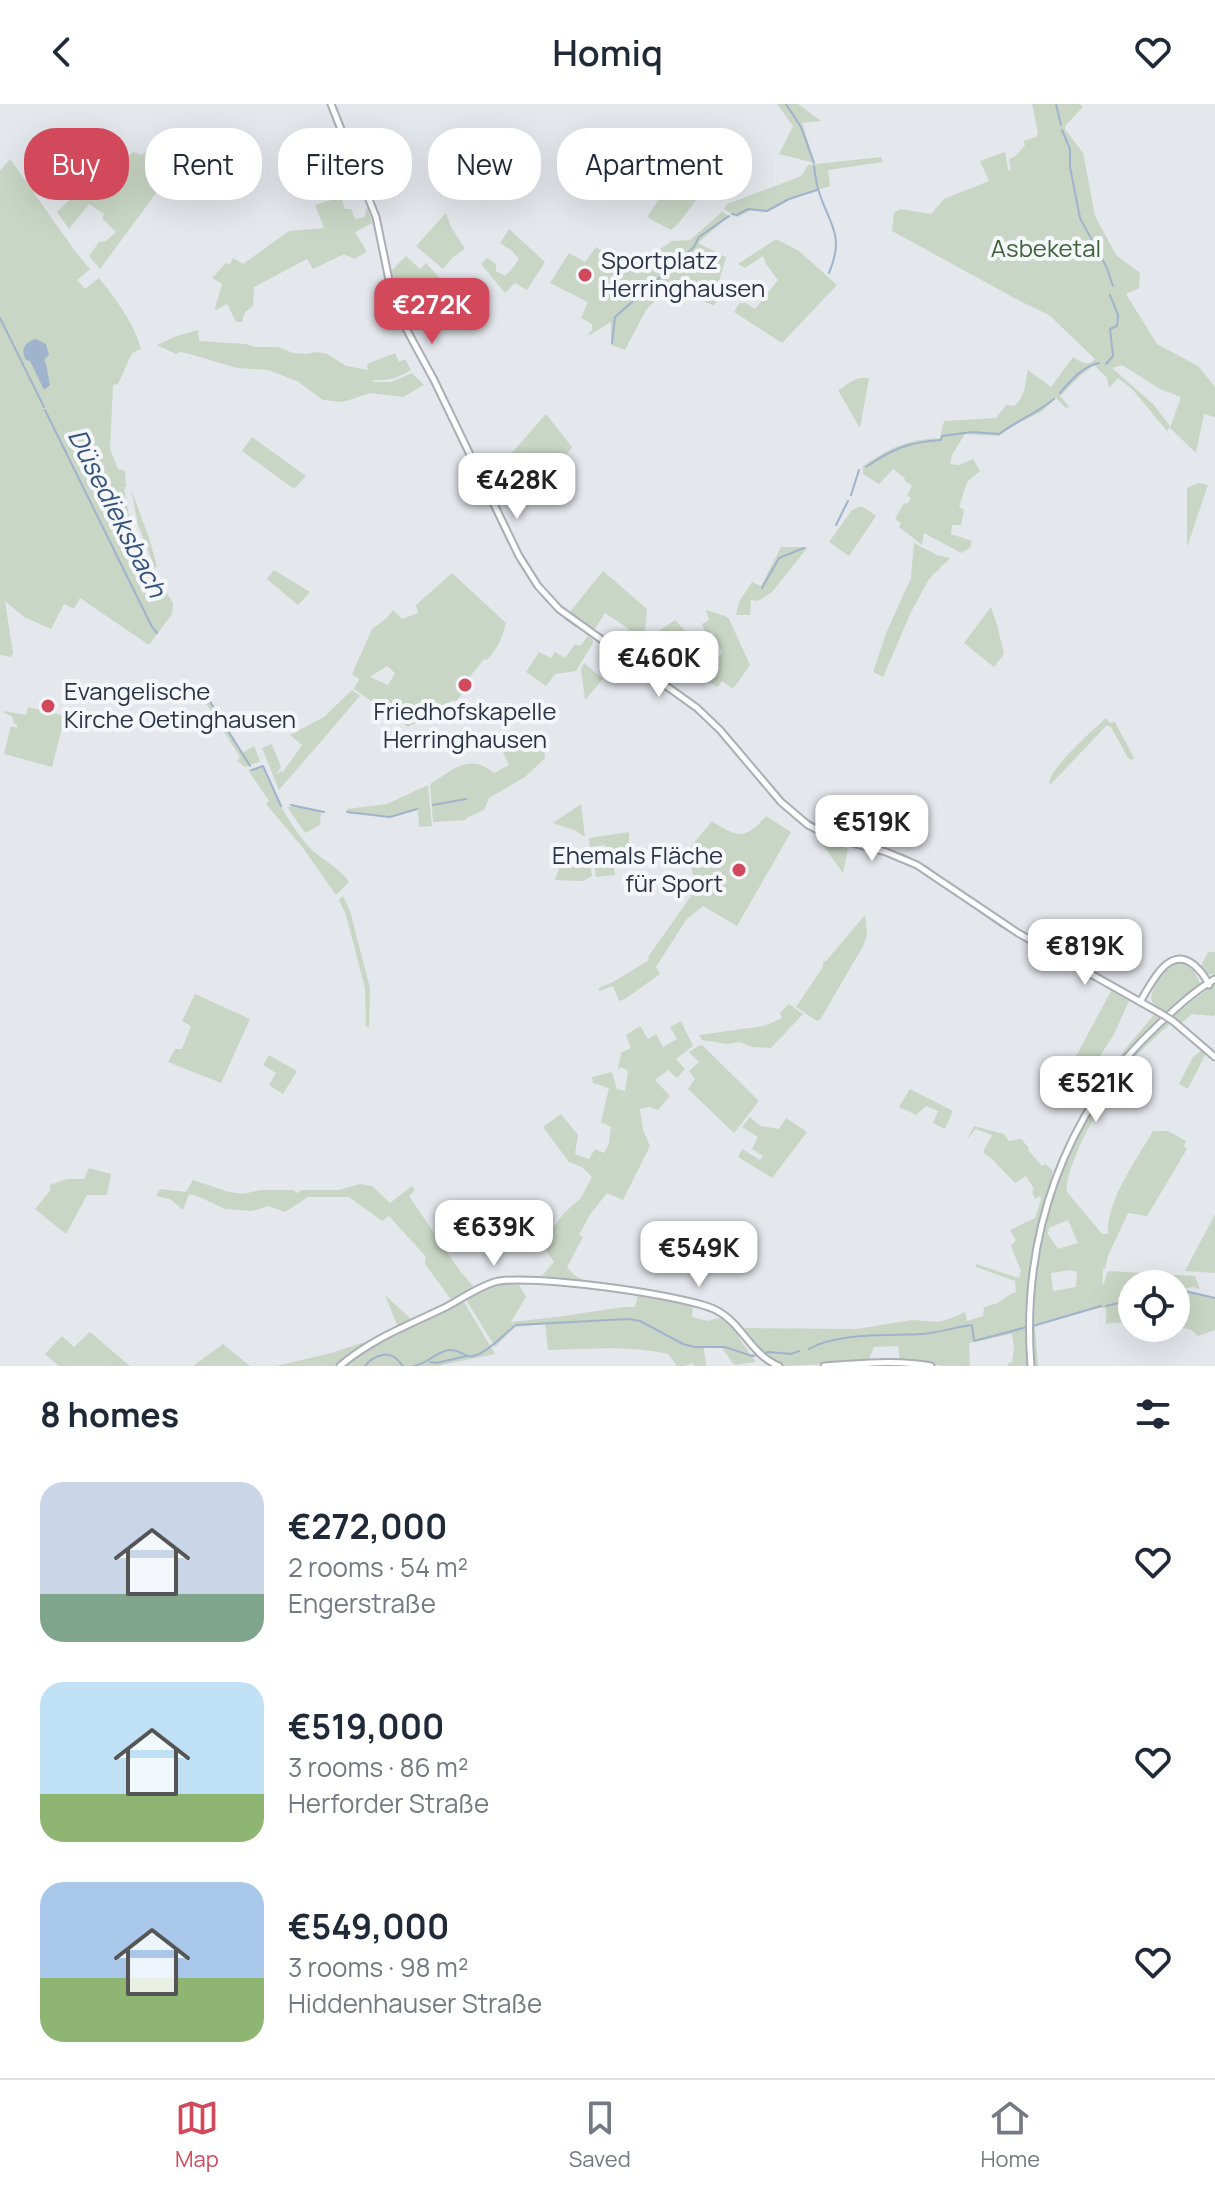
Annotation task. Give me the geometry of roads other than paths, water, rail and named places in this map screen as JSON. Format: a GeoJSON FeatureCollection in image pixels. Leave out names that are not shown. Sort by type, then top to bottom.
{"type":"FeatureCollection","features":[{"type":"Feature","properties":{"kind":"main road"},"geometry":{"type":"LineString","coordinates":[[331,104],[373,208],[395,303],[393,309],[398,311],[512,543],[541,590],[575,622],[709,719],[794,814],[827,835],[886,852],[917,865],[1005,926],[1173,1021],[1215,1057]]}},
{"type":"Feature","properties":{"kind":"main road"},"geometry":{"type":"LineString","coordinates":[[1140,1002],[1159,972],[1167,963],[1178,959],[1189,961],[1211,982]]}},
{"type":"Feature","properties":{"kind":"main road"},"geometry":{"type":"LineString","coordinates":[[1194,965],[1211,982]]}},
{"type":"Feature","properties":{"kind":"main road"},"geometry":{"type":"LineString","coordinates":[[1140,1002],[1145,1000],[1159,972]]}},
{"type":"Feature","properties":{"kind":"main road"},"geometry":{"type":"LineString","coordinates":[[1031,1366],[1030,1299],[1037,1243],[1055,1177],[1078,1127],[1102,1089],[1131,1053],[1164,1020],[1211,982]]}},
{"type":"Feature","properties":{"kind":"main road"},"geometry":{"type":"LineString","coordinates":[[1148,994],[1158,1012]]}},
{"type":"Feature","properties":{"kind":"main road"},"geometry":{"type":"LineString","coordinates":[[340,1366],[366,1346],[489,1284],[513,1279],[583,1285],[700,1304],[724,1315],[761,1355],[779,1366]]}},
{"type":"Feature","properties":{"kind":"main road"},"geometry":{"type":"LineString","coordinates":[[824,1366],[881,1363],[931,1366]]}},
{"type":"Feature","properties":{"kind":"water"},"geometry":{"type":"Polygon","coordinates":[[[36,339],[46,344],[49,355],[44,360],[50,385],[44,390],[23,352],[26,344],[36,339]]]}},
{"type":"Feature","properties":{"kind":"waterway"},"geometry":{"type":"LineString","coordinates":[[786,104],[801,127],[814,163]]}},
{"type":"Feature","properties":{"kind":"waterway"},"geometry":{"type":"LineString","coordinates":[[1056,104],[1061,125]]}},
{"type":"Feature","properties":{"kind":"waterway"},"geometry":{"type":"LineString","coordinates":[[1062,130],[1070,149],[1070,167],[1080,218],[1106,266],[1113,286]]}},
{"type":"Feature","properties":{"kind":"waterway"},"geometry":{"type":"LineString","coordinates":[[814,166],[818,189],[836,240],[829,273]]}},
{"type":"Feature","properties":{"kind":"waterway"},"geometry":{"type":"LineString","coordinates":[[732,214],[737,215],[748,209],[767,211],[789,199],[817,190]]}},
{"type":"Feature","properties":{"kind":"waterway"},"geometry":{"type":"LineString","coordinates":[[612,343],[615,317],[694,247],[699,237],[729,216]]}},
{"type":"Feature","properties":{"kind":"waterway"},"geometry":{"type":"LineString","coordinates":[[1106,364],[1113,356],[1110,329],[1117,326],[1118,315],[1110,295]]}},
{"type":"Feature","properties":{"kind":"waterway","name":"Düsedieksbach"},"geometry":{"type":"LineString","coordinates":[[0,318],[44,407]]}},
{"type":"Feature","properties":{"kind":"waterway"},"geometry":{"type":"LineString","coordinates":[[1060,393],[1082,371],[1099,363]]}},
{"type":"Feature","properties":{"kind":"waterway"},"geometry":{"type":"LineString","coordinates":[[433,385],[450,420]]}},
{"type":"Feature","properties":{"kind":"waterway"},"geometry":{"type":"LineString","coordinates":[[441,388],[448,404]]}},
{"type":"Feature","properties":{"kind":"waterway"},"geometry":{"type":"LineString","coordinates":[[866,467],[901,448],[941,440],[942,436],[972,432],[999,434],[1054,399]]}},
{"type":"Feature","properties":{"kind":"waterway","name":"Düsedieksbach"},"geometry":{"type":"LineString","coordinates":[[45,410],[157,633]]}},
{"type":"Feature","properties":{"kind":"waterway"},"geometry":{"type":"LineString","coordinates":[[452,424],[471,463]]}},
{"type":"Feature","properties":{"kind":"waterway"},"geometry":{"type":"LineString","coordinates":[[474,470],[491,506]]}},
{"type":"Feature","properties":{"kind":"waterway"},"geometry":{"type":"LineString","coordinates":[[851,495],[859,470]]}},
{"type":"Feature","properties":{"kind":"waterway"},"geometry":{"type":"LineString","coordinates":[[836,525],[848,501]]}},
{"type":"Feature","properties":{"kind":"waterway"},"geometry":{"type":"LineString","coordinates":[[492,508],[509,543]]}},
{"type":"Feature","properties":{"kind":"waterway"},"geometry":{"type":"LineString","coordinates":[[516,544],[526,563]]}},
{"type":"Feature","properties":{"kind":"waterway"},"geometry":{"type":"LineString","coordinates":[[510,545],[530,580]]}},
{"type":"Feature","properties":{"kind":"waterway"},"geometry":{"type":"LineString","coordinates":[[762,588],[779,558],[804,548]]}},
{"type":"Feature","properties":{"kind":"waterway"},"geometry":{"type":"LineString","coordinates":[[538,581],[546,591]]}},
{"type":"Feature","properties":{"kind":"waterway"},"geometry":{"type":"LineString","coordinates":[[540,591],[547,601]]}},
{"type":"Feature","properties":{"kind":"waterway"},"geometry":{"type":"LineString","coordinates":[[551,597],[564,609]]}},
{"type":"Feature","properties":{"kind":"waterway"},"geometry":{"type":"LineString","coordinates":[[566,619],[576,626]]}},
{"type":"Feature","properties":{"kind":"waterway"},"geometry":{"type":"LineString","coordinates":[[661,686],[680,699]]}},
{"type":"Feature","properties":{"kind":"waterway","name":"Düsedieksbach"},"geometry":{"type":"LineString","coordinates":[[204,692],[250,766]]}},
{"type":"Feature","properties":{"kind":"waterway"},"geometry":{"type":"LineString","coordinates":[[693,709],[705,719]]}},
{"type":"Feature","properties":{"kind":"waterway"},"geometry":{"type":"LineString","coordinates":[[743,753],[769,784]]}},
{"type":"Feature","properties":{"kind":"waterway","name":"Düsedieksbach"},"geometry":{"type":"LineString","coordinates":[[252,770],[263,766],[281,806]]}},
{"type":"Feature","properties":{"kind":"waterway"},"geometry":{"type":"LineString","coordinates":[[756,777],[777,802]]}},
{"type":"Feature","properties":{"kind":"waterway","name":"Düsedieksbach"},"geometry":{"type":"LineString","coordinates":[[433,805],[466,799]]}},
{"type":"Feature","properties":{"kind":"waterway"},"geometry":{"type":"LineString","coordinates":[[782,799],[788,804]]}},
{"type":"Feature","properties":{"kind":"waterway","name":"Düsedieksbach"},"geometry":{"type":"LineString","coordinates":[[291,805],[324,812]]}},
{"type":"Feature","properties":{"kind":"waterway"},"geometry":{"type":"LineString","coordinates":[[781,806],[797,820]]}},
{"type":"Feature","properties":{"kind":"waterway","name":"Düsedieksbach"},"geometry":{"type":"LineString","coordinates":[[347,812],[390,817],[417,809]]}},
{"type":"Feature","properties":{"kind":"waterway"},"geometry":{"type":"LineString","coordinates":[[801,816],[832,834]]}},
{"type":"Feature","properties":{"kind":"waterway"},"geometry":{"type":"LineString","coordinates":[[801,823],[813,831]]}},
{"type":"Feature","properties":{"kind":"waterway"},"geometry":{"type":"LineString","coordinates":[[816,833],[850,846]]}},
{"type":"Feature","properties":{"kind":"waterway"},"geometry":{"type":"LineString","coordinates":[[838,836],[895,852]]}},
{"type":"Feature","properties":{"kind":"waterway"},"geometry":{"type":"LineString","coordinates":[[901,854],[928,868],[961,892]]}},
{"type":"Feature","properties":{"kind":"waterway"},"geometry":{"type":"LineString","coordinates":[[943,885],[1002,927]]}},
{"type":"Feature","properties":{"kind":"waterway"},"geometry":{"type":"LineString","coordinates":[[1004,928],[1069,965]]}},
{"type":"Feature","properties":{"kind":"waterway"},"geometry":{"type":"LineString","coordinates":[[1015,928],[1032,938]]}},
{"type":"Feature","properties":{"kind":"waterway"},"geometry":{"type":"LineString","coordinates":[[1049,947],[1072,960]]}},
{"type":"Feature","properties":{"kind":"waterway"},"geometry":{"type":"LineString","coordinates":[[1190,1292],[1215,1298]]}},
{"type":"Feature","properties":{"kind":"waterway"},"geometry":{"type":"LineString","coordinates":[[1106,1306],[1118,1303]]}},
{"type":"Feature","properties":{"kind":"waterway"},"geometry":{"type":"LineString","coordinates":[[1033,1326],[1101,1306]]}},
{"type":"Feature","properties":{"kind":"waterway"},"geometry":{"type":"LineString","coordinates":[[414,1366],[449,1350],[468,1356],[480,1354],[516,1325],[628,1319],[640,1321],[683,1344],[695,1347],[725,1347],[752,1356],[799,1351]]}},
{"type":"Feature","properties":{"kind":"waterway"},"geometry":{"type":"LineString","coordinates":[[809,1349],[848,1337],[928,1333],[972,1325],[974,1341],[1027,1327]]}},
{"type":"Feature","properties":{"kind":"waterway"},"geometry":{"type":"LineString","coordinates":[[365,1366],[374,1358],[386,1354],[403,1366]]}},
{"type":"Feature","properties":{"kind":"waterway"},"geometry":{"type":"LineString","coordinates":[[430,1362],[467,1356]]}},
{"type":"Feature","properties":{"kind":"place","name":"Sportplatz Herringhausen"},"geometry":{"type":"Point","coordinates":[585,275]}},
{"type":"Feature","properties":{"kind":"place","name":"Friedhofskapelle Herringhausen"},"geometry":{"type":"Point","coordinates":[465,685]}},
{"type":"Feature","properties":{"kind":"place","name":"Evangelische Kirche Oetinghausen"},"geometry":{"type":"Point","coordinates":[48,706]}},
{"type":"Feature","properties":{"kind":"place","name":"Ehemals Fläche für Sport"},"geometry":{"type":"Point","coordinates":[739,870]}},
{"type":"Feature","properties":{"kind":"park label","name":"Asbeketal"},"geometry":{"type":"Point","coordinates":[1046,249]}}]}
